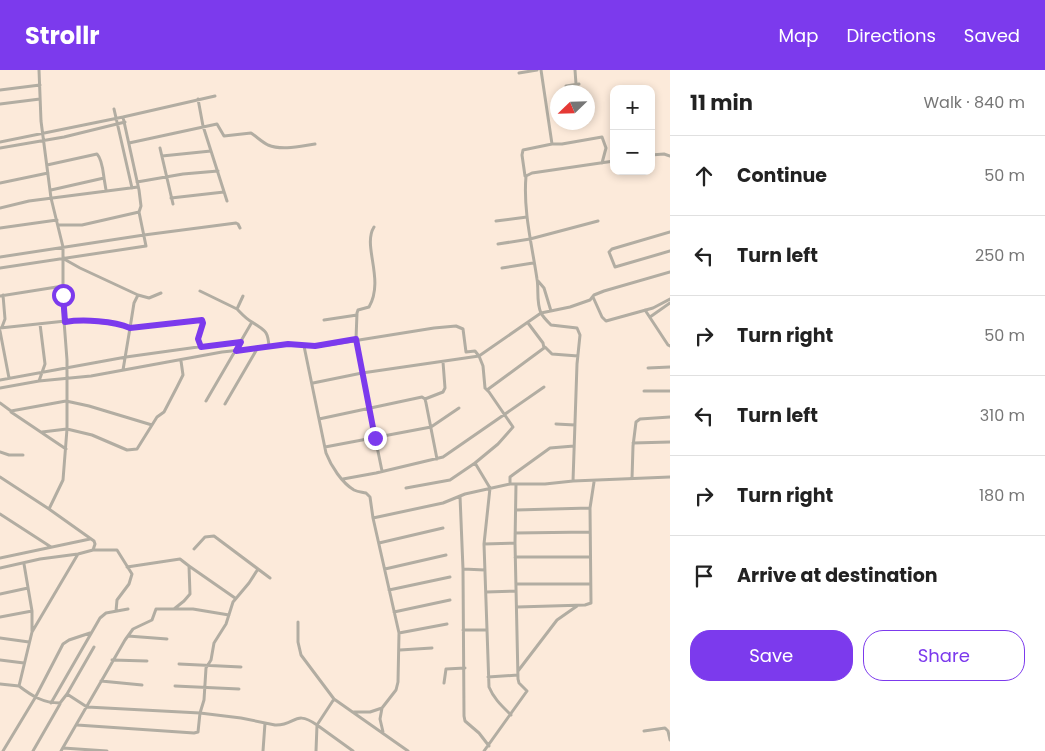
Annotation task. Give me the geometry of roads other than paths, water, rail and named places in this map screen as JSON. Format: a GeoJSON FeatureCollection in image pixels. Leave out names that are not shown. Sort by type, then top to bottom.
{"type":"FeatureCollection","features":[{"type":"Feature","properties":{"kind":"street"},"geometry":{"type":"LineString","coordinates":[[39,70],[42,134],[51,198],[63,247],[64,259],[66,449],[63,480],[49,509]]}},
{"type":"Feature","properties":{"kind":"street"},"geometry":{"type":"LineString","coordinates":[[519,73],[539,70],[552,144]]}},
{"type":"Feature","properties":{"kind":"street"},"geometry":{"type":"LineString","coordinates":[[572,85],[578,84],[575,70]]}},
{"type":"Feature","properties":{"kind":"street"},"geometry":{"type":"LineString","coordinates":[[0,90],[40,85]]}},
{"type":"Feature","properties":{"kind":"street"},"geometry":{"type":"LineString","coordinates":[[0,142],[215,96]]}},
{"type":"Feature","properties":{"kind":"street"},"geometry":{"type":"LineString","coordinates":[[0,104],[40,99]]}},
{"type":"Feature","properties":{"kind":"street"},"geometry":{"type":"LineString","coordinates":[[198,99],[204,126],[227,201]]}},
{"type":"Feature","properties":{"kind":"street"},"geometry":{"type":"LineString","coordinates":[[114,109],[132,188]]}},
{"type":"Feature","properties":{"kind":"street"},"geometry":{"type":"LineString","coordinates":[[0,268],[146,246],[139,212],[141,206],[138,184],[123,117]]}},
{"type":"Feature","properties":{"kind":"street"},"geometry":{"type":"LineString","coordinates":[[0,148],[44,141],[125,122]]}},
{"type":"Feature","properties":{"kind":"street"},"geometry":{"type":"LineString","coordinates":[[130,143],[217,124],[226,136],[253,134],[264,143],[274,147],[296,147],[315,144]]}},
{"type":"Feature","properties":{"kind":"street"},"geometry":{"type":"LineString","coordinates":[[573,481],[580,335],[577,328],[550,325],[541,313],[537,298],[538,281],[533,264],[524,197],[526,176],[522,155],[523,150],[602,137],[606,148],[602,163]]}},
{"type":"Feature","properties":{"kind":"street"},"geometry":{"type":"LineString","coordinates":[[160,148],[173,204]]}},
{"type":"Feature","properties":{"kind":"street"},"geometry":{"type":"LineString","coordinates":[[162,156],[211,150]]}},
{"type":"Feature","properties":{"kind":"street"},"geometry":{"type":"LineString","coordinates":[[47,165],[97,154],[100,156],[106,190]]}},
{"type":"Feature","properties":{"kind":"street"},"geometry":{"type":"LineString","coordinates":[[655,155],[670,156]]}},
{"type":"Feature","properties":{"kind":"street"},"geometry":{"type":"LineString","coordinates":[[526,176],[532,173],[610,162]]}},
{"type":"Feature","properties":{"kind":"street"},"geometry":{"type":"LineString","coordinates":[[0,208],[51,198],[132,188],[138,184],[166,177],[218,171]]}},
{"type":"Feature","properties":{"kind":"street"},"geometry":{"type":"LineString","coordinates":[[0,184],[48,173]]}},
{"type":"Feature","properties":{"kind":"street"},"geometry":{"type":"LineString","coordinates":[[51,190],[104,178]]}},
{"type":"Feature","properties":{"kind":"street"},"geometry":{"type":"LineString","coordinates":[[171,198],[224,192]]}},
{"type":"Feature","properties":{"kind":"street"},"geometry":{"type":"LineString","coordinates":[[58,226],[82,225],[139,212]]}},
{"type":"Feature","properties":{"kind":"street"},"geometry":{"type":"LineString","coordinates":[[496,222],[527,217]]}},
{"type":"Feature","properties":{"kind":"street"},"geometry":{"type":"LineString","coordinates":[[0,228],[57,220]]}},
{"type":"Feature","properties":{"kind":"street"},"geometry":{"type":"LineString","coordinates":[[498,244],[530,239],[598,221]]}},
{"type":"Feature","properties":{"kind":"street"},"geometry":{"type":"LineString","coordinates":[[0,257],[236,223],[240,228]]}},
{"type":"Feature","properties":{"kind":"street"},"geometry":{"type":"LineString","coordinates":[[374,227],[370,237],[376,281],[375,291],[370,305],[358,310],[356,339],[382,471]]}},
{"type":"Feature","properties":{"kind":"street"},"geometry":{"type":"LineString","coordinates":[[670,232],[612,249],[609,252],[612,264],[615,267],[670,251]]}},
{"type":"Feature","properties":{"kind":"street"},"geometry":{"type":"LineString","coordinates":[[64,259],[138,295],[149,298],[161,293]]}},
{"type":"Feature","properties":{"kind":"street"},"geometry":{"type":"LineString","coordinates":[[502,268],[533,264]]}},
{"type":"Feature","properties":{"kind":"street"},"geometry":{"type":"LineString","coordinates":[[312,383],[479,356],[541,313],[590,300],[604,291],[670,272]]}},
{"type":"Feature","properties":{"kind":"street"},"geometry":{"type":"LineString","coordinates":[[538,281],[544,288],[551,311]]}},
{"type":"Feature","properties":{"kind":"street"},"geometry":{"type":"LineString","coordinates":[[9,378],[1,329],[4,319],[2,295],[63,286]]}},
{"type":"Feature","properties":{"kind":"street"},"geometry":{"type":"LineString","coordinates":[[200,291],[237,309],[265,331],[268,336],[269,347]]}},
{"type":"Feature","properties":{"kind":"street"},"geometry":{"type":"LineString","coordinates":[[123,370],[134,303],[138,295]]}},
{"type":"Feature","properties":{"kind":"street"},"geometry":{"type":"LineString","coordinates":[[237,309],[243,296]]}},
{"type":"Feature","properties":{"kind":"street"},"geometry":{"type":"LineString","coordinates":[[593,297],[602,317],[606,321],[661,305],[670,298]]}},
{"type":"Feature","properties":{"kind":"street"},"geometry":{"type":"LineString","coordinates":[[650,318],[670,303]]}},
{"type":"Feature","properties":{"kind":"street"},"geometry":{"type":"LineString","coordinates":[[645,310],[670,346]]}},
{"type":"Feature","properties":{"kind":"street"},"geometry":{"type":"LineString","coordinates":[[324,320],[357,316]]}},
{"type":"Feature","properties":{"kind":"street"},"geometry":{"type":"LineString","coordinates":[[1,329],[75,320],[124,325],[130,328],[202,320],[203,323],[198,339],[201,347]]}},
{"type":"Feature","properties":{"kind":"street"},"geometry":{"type":"LineString","coordinates":[[206,401],[252,322]]}},
{"type":"Feature","properties":{"kind":"street"},"geometry":{"type":"LineString","coordinates":[[528,323],[544,347],[552,354],[578,356]]}},
{"type":"Feature","properties":{"kind":"street"},"geometry":{"type":"LineString","coordinates":[[39,381],[43,372],[44,359],[40,324]]}},
{"type":"Feature","properties":{"kind":"street"},"geometry":{"type":"LineString","coordinates":[[0,388],[39,381],[91,376],[222,352],[288,344],[304,346],[328,345],[356,339],[456,326],[463,329],[466,352],[475,351],[479,356],[485,388],[513,427],[498,444],[450,480],[406,488]]}},
{"type":"Feature","properties":{"kind":"street"},"geometry":{"type":"LineString","coordinates":[[0,380],[126,358],[241,342]]}},
{"type":"Feature","properties":{"kind":"street"},"geometry":{"type":"LineString","coordinates":[[304,346],[329,460],[342,479],[356,491],[368,494],[399,633],[398,687],[382,708],[380,719],[384,733]]}},
{"type":"Feature","properties":{"kind":"street"},"geometry":{"type":"LineString","coordinates":[[487,390],[543,350],[544,347]]}},
{"type":"Feature","properties":{"kind":"street"},"geometry":{"type":"LineString","coordinates":[[225,404],[257,349]]}},
{"type":"Feature","properties":{"kind":"street"},"geometry":{"type":"LineString","coordinates":[[42,432],[67,430],[92,435],[127,450],[134,450],[139,447],[157,418],[164,412],[182,376],[181,361]]}},
{"type":"Feature","properties":{"kind":"street"},"geometry":{"type":"LineString","coordinates":[[319,419],[418,397],[425,399],[443,392],[445,388],[442,362]]}},
{"type":"Feature","properties":{"kind":"street"},"geometry":{"type":"LineString","coordinates":[[648,368],[670,366]]}},
{"type":"Feature","properties":{"kind":"street"},"geometry":{"type":"LineString","coordinates":[[342,479],[448,455],[544,386]]}},
{"type":"Feature","properties":{"kind":"street"},"geometry":{"type":"LineString","coordinates":[[644,392],[670,391]]}},
{"type":"Feature","properties":{"kind":"street"},"geometry":{"type":"LineString","coordinates":[[425,399],[437,459]]}},
{"type":"Feature","properties":{"kind":"street"},"geometry":{"type":"LineString","coordinates":[[11,411],[66,401],[152,425]]}},
{"type":"Feature","properties":{"kind":"street"},"geometry":{"type":"LineString","coordinates":[[0,404],[66,449]]}},
{"type":"Feature","properties":{"kind":"street"},"geometry":{"type":"LineString","coordinates":[[325,447],[431,426],[459,408]]}},
{"type":"Feature","properties":{"kind":"street"},"geometry":{"type":"LineString","coordinates":[[632,479],[633,443],[638,420],[670,417]]}},
{"type":"Feature","properties":{"kind":"street"},"geometry":{"type":"LineString","coordinates":[[556,424],[575,425]]}},
{"type":"Feature","properties":{"kind":"street"},"geometry":{"type":"LineString","coordinates":[[633,443],[670,442]]}},
{"type":"Feature","properties":{"kind":"street"},"geometry":{"type":"LineString","coordinates":[[510,484],[510,477],[548,449],[574,446]]}},
{"type":"Feature","properties":{"kind":"street"},"geometry":{"type":"LineString","coordinates":[[0,452],[9,455],[23,455]]}},
{"type":"Feature","properties":{"kind":"street"},"geometry":{"type":"LineString","coordinates":[[475,463],[490,488],[484,544],[489,687],[493,696],[511,715]]}},
{"type":"Feature","properties":{"kind":"street"},"geometry":{"type":"LineString","coordinates":[[0,478],[49,509],[91,539],[95,544],[93,550]]}},
{"type":"Feature","properties":{"kind":"street"},"geometry":{"type":"LineString","coordinates":[[373,518],[443,503],[460,496],[510,484],[670,478]]}},
{"type":"Feature","properties":{"kind":"street"},"geometry":{"type":"LineString","coordinates":[[517,607],[578,606],[591,602],[590,508],[594,482]]}},
{"type":"Feature","properties":{"kind":"street"},"geometry":{"type":"LineString","coordinates":[[484,751],[527,691],[519,683],[518,673],[514,543],[516,484]]}},
{"type":"Feature","properties":{"kind":"street"},"geometry":{"type":"LineString","coordinates":[[460,496],[463,569],[464,716],[466,721],[489,746]]}},
{"type":"Feature","properties":{"kind":"street"},"geometry":{"type":"LineString","coordinates":[[516,510],[590,508]]}},
{"type":"Feature","properties":{"kind":"street"},"geometry":{"type":"LineString","coordinates":[[0,514],[51,547]]}},
{"type":"Feature","properties":{"kind":"street"},"geometry":{"type":"LineString","coordinates":[[379,543],[443,528]]}},
{"type":"Feature","properties":{"kind":"street"},"geometry":{"type":"LineString","coordinates":[[515,533],[590,532]]}},
{"type":"Feature","properties":{"kind":"street"},"geometry":{"type":"LineString","coordinates":[[194,549],[205,537],[214,536],[270,578]]}},
{"type":"Feature","properties":{"kind":"street"},"geometry":{"type":"LineString","coordinates":[[0,558],[91,539]]}},
{"type":"Feature","properties":{"kind":"street"},"geometry":{"type":"LineString","coordinates":[[484,544],[514,543]]}},
{"type":"Feature","properties":{"kind":"street"},"geometry":{"type":"LineString","coordinates":[[39,550],[40,559]]}},
{"type":"Feature","properties":{"kind":"street"},"geometry":{"type":"LineString","coordinates":[[0,568],[93,550],[117,550],[132,576],[129,584],[117,600],[116,611]]}},
{"type":"Feature","properties":{"kind":"street"},"geometry":{"type":"LineString","coordinates":[[19,686],[32,632],[78,554]]}},
{"type":"Feature","properties":{"kind":"street"},"geometry":{"type":"LineString","coordinates":[[385,569],[446,555]]}},
{"type":"Feature","properties":{"kind":"street"},"geometry":{"type":"LineString","coordinates":[[515,558],[590,557]]}},
{"type":"Feature","properties":{"kind":"street"},"geometry":{"type":"LineString","coordinates":[[127,567],[180,558],[188,566],[235,598]]}},
{"type":"Feature","properties":{"kind":"street"},"geometry":{"type":"LineString","coordinates":[[24,564],[32,610],[32,632]]}},
{"type":"Feature","properties":{"kind":"street"},"geometry":{"type":"LineString","coordinates":[[174,609],[184,602],[190,594],[188,566]]}},
{"type":"Feature","properties":{"kind":"street"},"geometry":{"type":"LineString","coordinates":[[77,725],[196,733],[199,730],[207,666],[211,660],[214,643],[226,624],[235,598],[258,569]]}},
{"type":"Feature","properties":{"kind":"street"},"geometry":{"type":"LineString","coordinates":[[463,569],[485,570]]}},
{"type":"Feature","properties":{"kind":"street"},"geometry":{"type":"LineString","coordinates":[[389,590],[450,577]]}},
{"type":"Feature","properties":{"kind":"street"},"geometry":{"type":"LineString","coordinates":[[516,584],[590,584]]}},
{"type":"Feature","properties":{"kind":"street"},"geometry":{"type":"LineString","coordinates":[[0,594],[28,588]]}},
{"type":"Feature","properties":{"kind":"street"},"geometry":{"type":"LineString","coordinates":[[486,592],[516,591]]}},
{"type":"Feature","properties":{"kind":"street"},"geometry":{"type":"LineString","coordinates":[[394,612],[450,600]]}},
{"type":"Feature","properties":{"kind":"street"},"geometry":{"type":"LineString","coordinates":[[488,677],[518,673],[551,626],[578,606]]}},
{"type":"Feature","properties":{"kind":"street"},"geometry":{"type":"LineString","coordinates":[[51,703],[90,633],[103,616],[128,609]]}},
{"type":"Feature","properties":{"kind":"street"},"geometry":{"type":"LineString","coordinates":[[107,751],[62,750],[112,660],[133,629],[152,620],[156,609],[193,609],[229,615]]}},
{"type":"Feature","properties":{"kind":"street"},"geometry":{"type":"LineString","coordinates":[[0,617],[32,610]]}},
{"type":"Feature","properties":{"kind":"street"},"geometry":{"type":"LineString","coordinates":[[298,622],[298,642],[301,656],[334,699],[408,751]]}},
{"type":"Feature","properties":{"kind":"street"},"geometry":{"type":"LineString","coordinates":[[399,633],[447,624]]}},
{"type":"Feature","properties":{"kind":"street"},"geometry":{"type":"LineString","coordinates":[[463,630],[487,630]]}},
{"type":"Feature","properties":{"kind":"street"},"geometry":{"type":"LineString","coordinates":[[3,751],[35,698],[63,644],[68,640],[90,633]]}},
{"type":"Feature","properties":{"kind":"street"},"geometry":{"type":"LineString","coordinates":[[128,636],[167,638]]}},
{"type":"Feature","properties":{"kind":"street"},"geometry":{"type":"LineString","coordinates":[[0,638],[29,642]]}},
{"type":"Feature","properties":{"kind":"street"},"geometry":{"type":"LineString","coordinates":[[33,751],[94,647]]}},
{"type":"Feature","properties":{"kind":"street"},"geometry":{"type":"LineString","coordinates":[[400,650],[432,648]]}},
{"type":"Feature","properties":{"kind":"street"},"geometry":{"type":"LineString","coordinates":[[0,660],[24,663]]}},
{"type":"Feature","properties":{"kind":"street"},"geometry":{"type":"LineString","coordinates":[[112,660],[146,661]]}},
{"type":"Feature","properties":{"kind":"street"},"geometry":{"type":"LineString","coordinates":[[179,664],[241,667]]}},
{"type":"Feature","properties":{"kind":"street"},"geometry":{"type":"LineString","coordinates":[[444,684],[446,669],[464,668]]}},
{"type":"Feature","properties":{"kind":"street"},"geometry":{"type":"LineString","coordinates":[[101,681],[142,685]]}},
{"type":"Feature","properties":{"kind":"street"},"geometry":{"type":"LineString","coordinates":[[0,684],[19,686],[35,698],[51,703],[60,703]]}},
{"type":"Feature","properties":{"kind":"street"},"geometry":{"type":"LineString","coordinates":[[175,686],[239,689]]}},
{"type":"Feature","properties":{"kind":"street"},"geometry":{"type":"LineString","coordinates":[[68,694],[87,707],[200,713],[281,725],[300,717],[305,717],[353,751]]}},
{"type":"Feature","properties":{"kind":"street"},"geometry":{"type":"LineString","coordinates":[[316,751],[317,725],[334,699]]}},
{"type":"Feature","properties":{"kind":"street"},"geometry":{"type":"LineString","coordinates":[[354,712],[370,712],[382,708]]}},
{"type":"Feature","properties":{"kind":"street"},"geometry":{"type":"LineString","coordinates":[[263,751],[265,723]]}},
{"type":"Feature","properties":{"kind":"street"},"geometry":{"type":"LineString","coordinates":[[644,731],[667,729],[670,740]]}}]}
